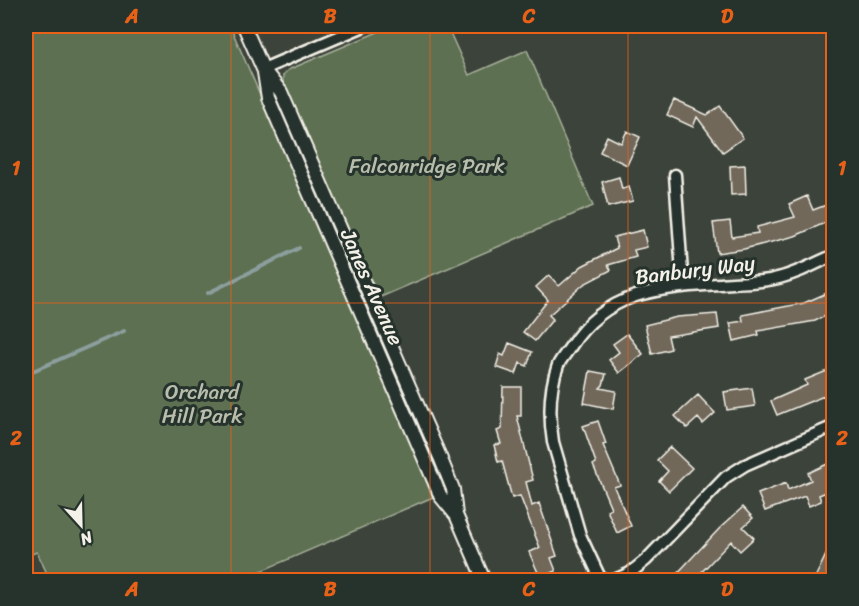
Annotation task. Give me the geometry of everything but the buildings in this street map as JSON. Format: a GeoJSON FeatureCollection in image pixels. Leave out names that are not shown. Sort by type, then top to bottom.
{"type":"FeatureCollection","features":[{"type":"Feature","properties":{"kind":"street","name":"Janes Avenue"},"geometry":{"type":"LineString","coordinates":[[244,26],[263,69],[281,92],[453,489],[456,515],[484,580]]}},
{"type":"Feature","properties":{"kind":"street"},"geometry":{"type":"LineString","coordinates":[[263,69],[364,26]]}},
{"type":"Feature","properties":{"kind":"street"},"geometry":{"type":"LineString","coordinates":[[675,175],[683,287]]}},
{"type":"Feature","properties":{"kind":"street","name":"Banbury Way"},"geometry":{"type":"LineString","coordinates":[[601,580],[580,536],[553,442],[551,403],[559,365],[587,325],[610,306],[639,294],[683,287],[776,279],[834,255]]}},
{"type":"Feature","properties":{"kind":"street"},"geometry":{"type":"LineString","coordinates":[[614,580],[630,573],[646,560],[726,477],[745,465],[834,426]]}},
{"type":"Feature","properties":{"kind":"green space","name":"Orchard Hill Park"},"geometry":{"type":"Polygon","coordinates":[[[26,26],[230,26],[351,302],[433,497],[240,580],[50,580],[37,552],[26,556],[26,26]]]}},
{"type":"Feature","properties":{"kind":"green space","name":"Falconridge Park"},"geometry":{"type":"Polygon","coordinates":[[[392,26],[447,26],[469,75],[527,50],[593,206],[376,299],[283,87],[283,75],[288,70],[392,26]]]}},
{"type":"Feature","properties":{"kind":"waterway"},"geometry":{"type":"LineString","coordinates":[[208,293],[299,248]]}},
{"type":"Feature","properties":{"kind":"waterway"},"geometry":{"type":"LineString","coordinates":[[26,374],[124,331]]}}]}
